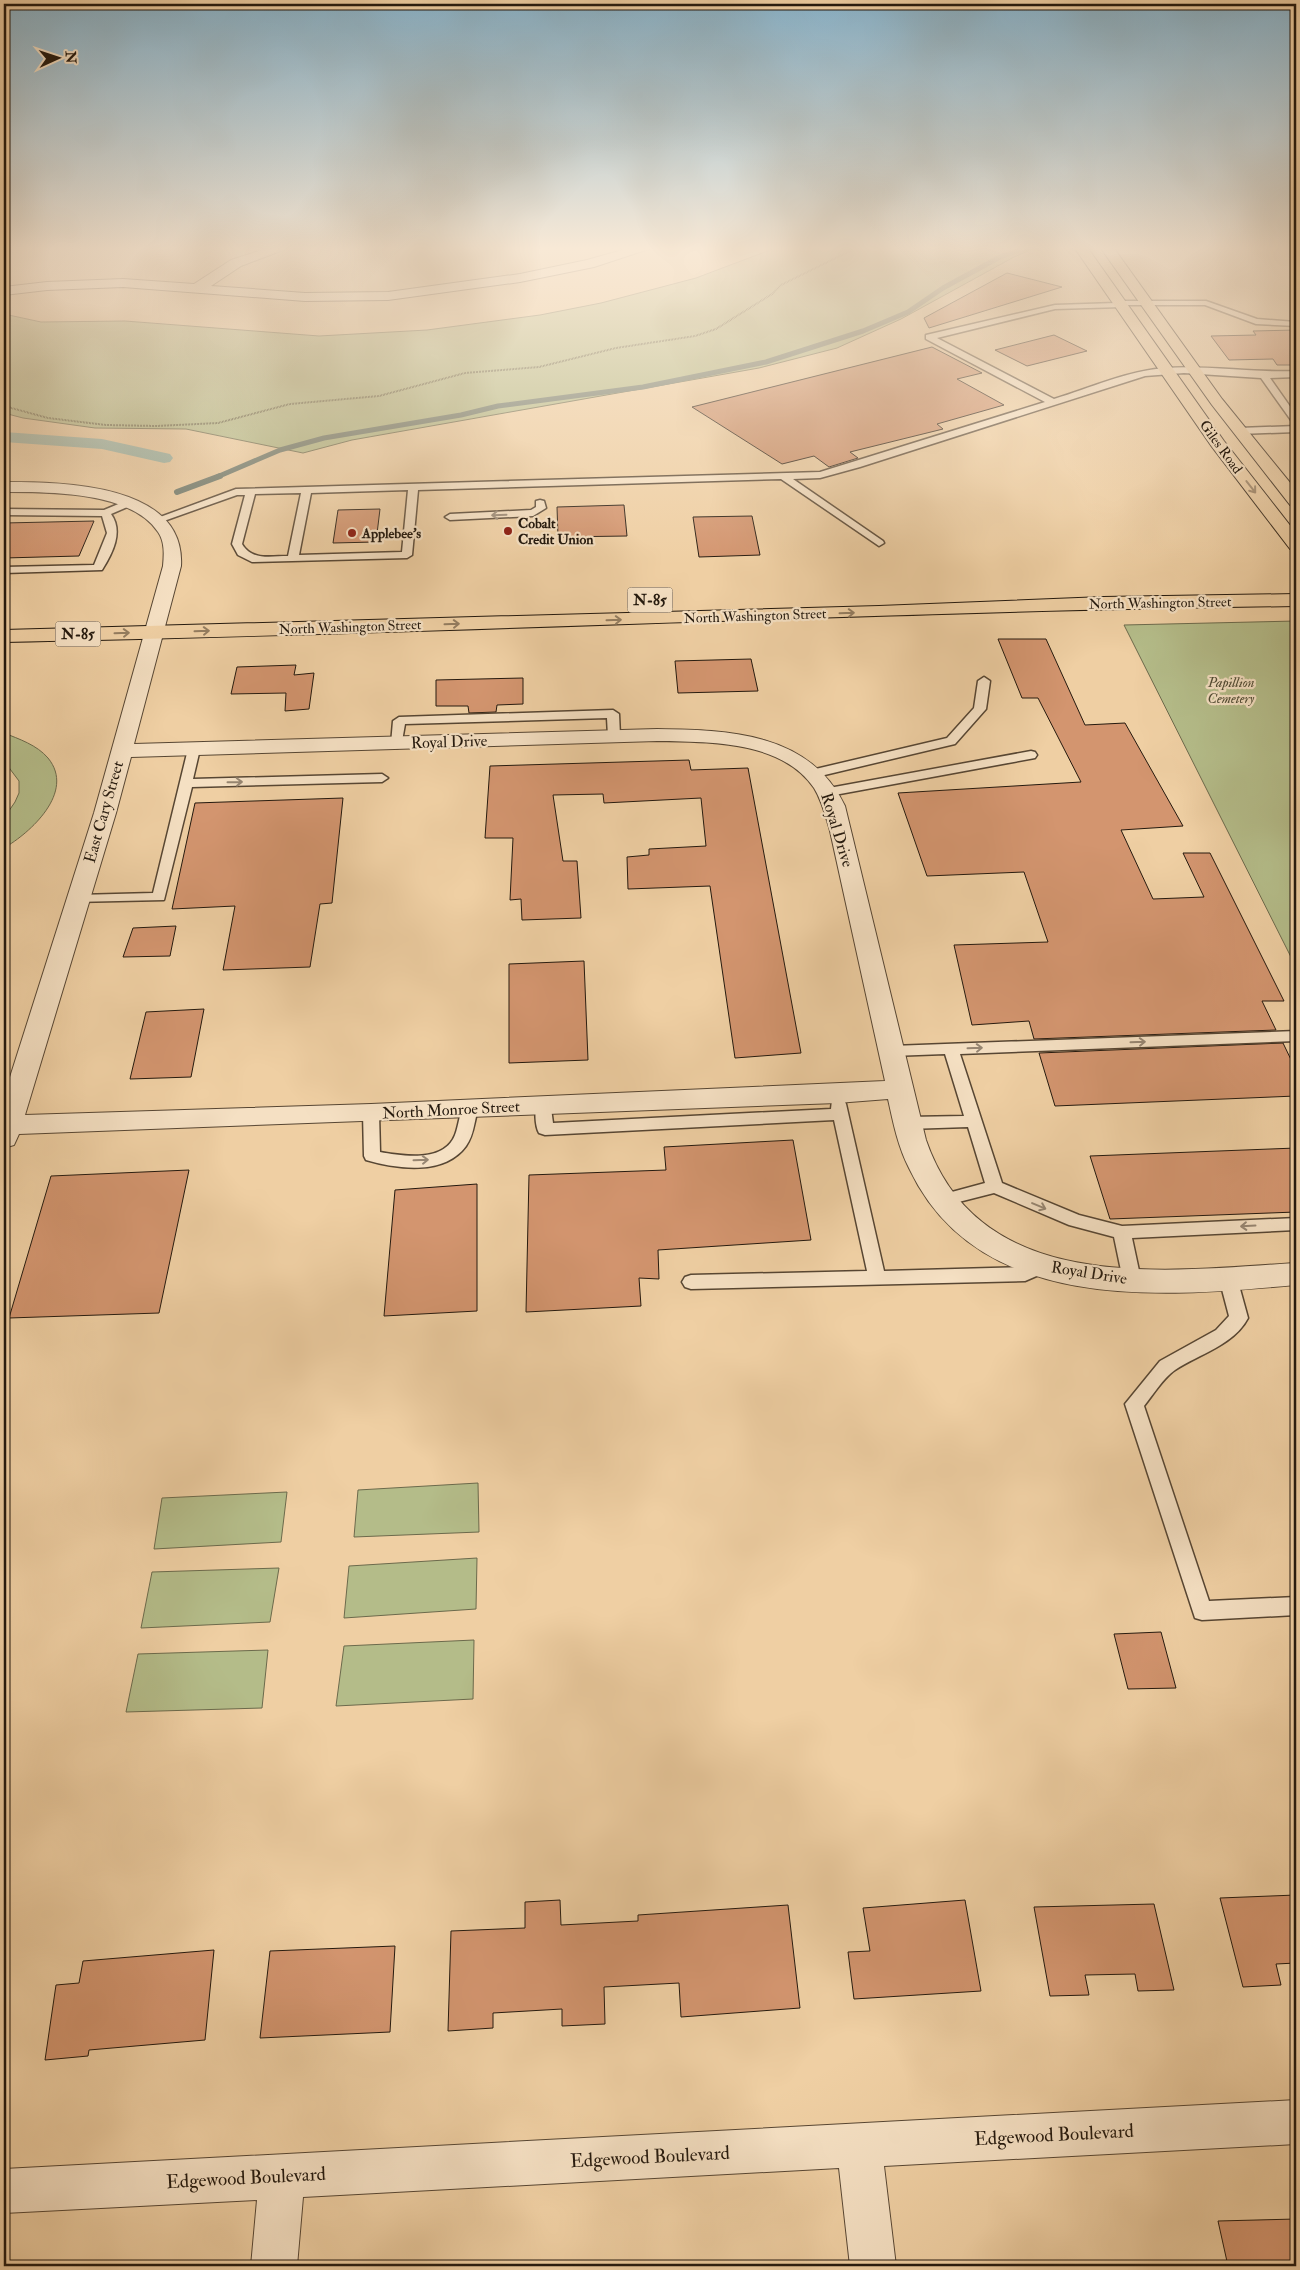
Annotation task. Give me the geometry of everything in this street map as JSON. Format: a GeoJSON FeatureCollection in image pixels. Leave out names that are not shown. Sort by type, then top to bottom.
{"type":"FeatureCollection","features":[{"type":"Feature","properties":{"kind":"main road","name":"Giles Road"},"geometry":{"type":"LineString","coordinates":[[1158,353],[1178,379],[1218,444],[1296,545]]}},
{"type":"Feature","properties":{"kind":"main road","name":"Giles Road"},"geometry":{"type":"LineString","coordinates":[[1167,353],[1178,379],[1239,431],[1296,501]]}},
{"type":"Feature","properties":{"kind":"main road","name":"North Washington Street"},"geometry":{"type":"LineString","coordinates":[[940,592],[1269,582]]}},
{"type":"Feature","properties":{"kind":"main road","name":"North Washington Street"},"geometry":{"type":"LineString","coordinates":[[4,636],[157,618],[879,612],[1103,603],[1296,600]]}},
{"type":"Feature","properties":{"kind":"street"},"geometry":{"type":"LineString","coordinates":[[4,487],[38,487],[87,491],[128,503],[157,520]]}},
{"type":"Feature","properties":{"kind":"street","name":"East Cary Street"},"geometry":{"type":"LineString","coordinates":[[5,1129],[78,899],[121,751],[173,556],[166,530],[157,520]]}},
{"type":"Feature","properties":{"kind":"street","name":"Royal Drive"},"geometry":{"type":"LineString","coordinates":[[121,751],[614,736],[708,736],[760,745],[788,756],[812,774],[829,792],[839,825],[908,1124],[923,1168],[943,1200],[973,1229],[1004,1251],[1042,1266],[1070,1273],[1132,1280],[1228,1278],[1296,1274]]}},
{"type":"Feature","properties":{"kind":"street","name":"North Monroe Street"},"geometry":{"type":"LineString","coordinates":[[5,1129],[544,1105],[609,1114],[838,1104],[899,1090]]}},
{"type":"Feature","properties":{"kind":"street","name":"Edgewood Boulevard"},"geometry":{"type":"LineString","coordinates":[[4,2191],[1296,2122]]}},
{"type":"Feature","properties":{"kind":"street"},"geometry":{"type":"LineString","coordinates":[[859,2146],[873,2266]]}},
{"type":"Feature","properties":{"kind":"street"},"geometry":{"type":"LineString","coordinates":[[274,2266],[282,2176]]}},
{"type":"Feature","properties":{"kind":"lane"},"geometry":{"type":"LineString","coordinates":[[960,353],[1054,402]]}},
{"type":"Feature","properties":{"kind":"lane"},"geometry":{"type":"LineString","coordinates":[[1109,385],[1178,379],[1296,374]]}},
{"type":"Feature","properties":{"kind":"lane"},"geometry":{"type":"LineString","coordinates":[[1263,375],[1296,420]]}},
{"type":"Feature","properties":{"kind":"lane"},"geometry":{"type":"LineString","coordinates":[[157,520],[236,492],[820,475],[1109,385],[1124,377],[1178,379]]}},
{"type":"Feature","properties":{"kind":"lane"},"geometry":{"type":"LineString","coordinates":[[1286,407],[1296,407]]}},
{"type":"Feature","properties":{"kind":"lane"},"geometry":{"type":"LineString","coordinates":[[1239,431],[1296,429]]}},
{"type":"Feature","properties":{"kind":"lane"},"geometry":{"type":"LineString","coordinates":[[854,456],[866,453],[889,454]]}},
{"type":"Feature","properties":{"kind":"lane"},"geometry":{"type":"LineString","coordinates":[[787,476],[800,469],[824,463]]}},
{"type":"Feature","properties":{"kind":"lane"},"geometry":{"type":"LineString","coordinates":[[787,476],[879,543]]}},
{"type":"Feature","properties":{"kind":"lane"},"geometry":{"type":"LineString","coordinates":[[251,492],[237,544],[242,553],[256,560],[407,556],[413,487]]}},
{"type":"Feature","properties":{"kind":"lane"},"geometry":{"type":"LineString","coordinates":[[293,559],[307,490]]}},
{"type":"Feature","properties":{"kind":"lane"},"geometry":{"type":"LineString","coordinates":[[4,512],[84,511],[105,513],[128,503]]}},
{"type":"Feature","properties":{"kind":"lane"},"geometry":{"type":"LineString","coordinates":[[450,517],[533,513],[541,508],[540,503]]}},
{"type":"Feature","properties":{"kind":"lane"},"geometry":{"type":"LineString","coordinates":[[4,570],[98,568],[113,534],[111,520],[105,513]]}},
{"type":"Feature","properties":{"kind":"lane"},"geometry":{"type":"LineString","coordinates":[[812,774],[951,741],[980,709],[984,681]]}},
{"type":"Feature","properties":{"kind":"lane"},"geometry":{"type":"LineString","coordinates":[[78,899],[159,896],[194,749]]}},
{"type":"Feature","properties":{"kind":"lane"},"geometry":{"type":"LineString","coordinates":[[829,792],[1031,755]]}},
{"type":"Feature","properties":{"kind":"lane"},"geometry":{"type":"LineString","coordinates":[[186,783],[382,778]]}},
{"type":"Feature","properties":{"kind":"lane"},"geometry":{"type":"LineString","coordinates":[[892,1051],[1296,1036]]}},
{"type":"Feature","properties":{"kind":"lane"},"geometry":{"type":"LineString","coordinates":[[951,1049],[994,1187]]}},
{"type":"Feature","properties":{"kind":"lane"},"geometry":{"type":"LineString","coordinates":[[838,1104],[877,1277]]}},
{"type":"Feature","properties":{"kind":"lane"},"geometry":{"type":"LineString","coordinates":[[371,1114],[372,1156],[393,1160],[441,1159],[460,1142],[470,1109]]}},
{"type":"Feature","properties":{"kind":"lane"},"geometry":{"type":"LineString","coordinates":[[908,1124],[973,1121]]}},
{"type":"Feature","properties":{"kind":"lane"},"geometry":{"type":"LineString","coordinates":[[943,1200],[994,1187],[1075,1221],[1122,1232],[1296,1224]]}},
{"type":"Feature","properties":{"kind":"lane"},"geometry":{"type":"LineString","coordinates":[[1122,1232],[1132,1280]]}},
{"type":"Feature","properties":{"kind":"lane"},"geometry":{"type":"LineString","coordinates":[[691,1282],[1025,1274],[1042,1266]]}},
{"type":"Feature","properties":{"kind":"lane"},"geometry":{"type":"LineString","coordinates":[[1228,1278],[1239,1318],[1222,1335],[1167,1366],[1134,1404],[1202,1611],[1296,1606]]}},
{"type":"Feature","properties":{"kind":"path"},"geometry":{"type":"LineString","coordinates":[[4,406],[27,414],[88,423],[130,426],[201,425],[235,420],[290,404],[379,396],[470,372],[539,367],[596,353]]}},
{"type":"Feature","properties":{"kind":"green space"},"geometry":{"type":"Polygon","coordinates":[[[4,353],[818,353],[759,368],[352,440],[303,453],[186,429],[95,428],[23,418],[4,413],[4,353]]]}},
{"type":"Feature","properties":{"kind":"green space","name":"Papillion Cemetery"},"geometry":{"type":"Polygon","coordinates":[[[1296,621],[1296,967],[1124,625],[1296,621]]]}},
{"type":"Feature","properties":{"kind":"green space"},"geometry":{"type":"Polygon","coordinates":[[[4,733],[28,743],[44,753],[55,771],[57,784],[53,797],[37,822],[4,848],[4,818],[19,793],[19,781],[4,761],[4,733]]]}},
{"type":"Feature","properties":{"kind":"green space"},"geometry":{"type":"Polygon","coordinates":[[[478,1483],[479,1532],[354,1537],[358,1490],[478,1483]]]}},
{"type":"Feature","properties":{"kind":"green space"},"geometry":{"type":"Polygon","coordinates":[[[287,1492],[281,1542],[154,1549],[162,1498],[287,1492]]]}},
{"type":"Feature","properties":{"kind":"green space"},"geometry":{"type":"Polygon","coordinates":[[[477,1558],[476,1609],[344,1618],[349,1566],[477,1558]]]}},
{"type":"Feature","properties":{"kind":"green space"},"geometry":{"type":"Polygon","coordinates":[[[279,1568],[270,1622],[141,1628],[152,1572],[279,1568]]]}},
{"type":"Feature","properties":{"kind":"green space"},"geometry":{"type":"Polygon","coordinates":[[[474,1640],[473,1699],[336,1706],[344,1646],[474,1640]]]}},
{"type":"Feature","properties":{"kind":"green space"},"geometry":{"type":"Polygon","coordinates":[[[268,1650],[262,1708],[126,1712],[138,1654],[268,1650]]]}},
{"type":"Feature","properties":{"kind":"building"},"geometry":{"type":"Polygon","coordinates":[[[908,353],[943,353],[982,373],[957,379],[1004,405],[937,424],[943,429],[850,452],[858,458],[829,467],[814,456],[782,464],[692,407],[908,353]]]}},
{"type":"Feature","properties":{"kind":"building"},"geometry":{"type":"Polygon","coordinates":[[[1001,353],[1079,353],[1027,366],[1001,353]]]}},
{"type":"Feature","properties":{"kind":"building"},"geometry":{"type":"Polygon","coordinates":[[[1224,353],[1296,353],[1296,365],[1277,365],[1273,359],[1229,360],[1224,353]]]}},
{"type":"Feature","properties":{"kind":"building"},"geometry":{"type":"Polygon","coordinates":[[[624,505],[627,536],[558,537],[557,507],[624,505]]]}},
{"type":"Feature","properties":{"kind":"building","name":"Applebee's"},"geometry":{"type":"Polygon","coordinates":[[[380,509],[376,542],[333,543],[338,510],[380,509]]]}},
{"type":"Feature","properties":{"kind":"building"},"geometry":{"type":"Polygon","coordinates":[[[752,516],[760,555],[699,557],[693,517],[752,516]]]}},
{"type":"Feature","properties":{"kind":"building"},"geometry":{"type":"Polygon","coordinates":[[[94,521],[79,556],[4,558],[4,523],[94,521]]]}},
{"type":"Feature","properties":{"kind":"building"},"geometry":{"type":"Polygon","coordinates":[[[998,639],[1046,639],[1085,725],[1125,723],[1183,826],[1121,830],[1153,899],[1204,897],[1183,853],[1210,853],[1284,1001],[1262,1001],[1276,1030],[1034,1039],[1029,1021],[972,1025],[954,945],[1048,942],[1024,872],[927,876],[898,793],[1081,782],[1038,698],[1022,698],[998,639]]]}},
{"type":"Feature","properties":{"kind":"building"},"geometry":{"type":"Polygon","coordinates":[[[751,659],[758,691],[678,693],[675,661],[751,659]]]}},
{"type":"Feature","properties":{"kind":"building"},"geometry":{"type":"Polygon","coordinates":[[[296,665],[294,675],[314,673],[309,709],[285,711],[286,693],[231,694],[237,667],[296,665]]]}},
{"type":"Feature","properties":{"kind":"building"},"geometry":{"type":"Polygon","coordinates":[[[523,678],[523,704],[497,705],[496,712],[469,713],[468,706],[436,706],[436,680],[523,678]]]}},
{"type":"Feature","properties":{"kind":"building"},"geometry":{"type":"Polygon","coordinates":[[[689,760],[691,770],[748,768],[801,1053],[735,1058],[710,886],[628,889],[627,857],[649,855],[649,849],[706,846],[701,798],[604,803],[603,794],[553,795],[563,861],[577,861],[581,918],[522,920],[521,899],[510,900],[513,838],[485,838],[490,766],[689,760]]]}},
{"type":"Feature","properties":{"kind":"building"},"geometry":{"type":"Polygon","coordinates":[[[343,798],[332,903],[320,904],[310,967],[223,970],[235,906],[172,909],[195,803],[343,798]]]}},
{"type":"Feature","properties":{"kind":"building"},"geometry":{"type":"Polygon","coordinates":[[[176,926],[170,956],[123,957],[133,928],[176,926]]]}},
{"type":"Feature","properties":{"kind":"building"},"geometry":{"type":"Polygon","coordinates":[[[584,961],[588,1060],[509,1063],[509,964],[584,961]]]}},
{"type":"Feature","properties":{"kind":"building"},"geometry":{"type":"Polygon","coordinates":[[[204,1009],[191,1077],[130,1079],[146,1012],[204,1009]]]}},
{"type":"Feature","properties":{"kind":"building"},"geometry":{"type":"Polygon","coordinates":[[[1283,1043],[1296,1070],[1296,1096],[1055,1106],[1039,1053],[1283,1043]]]}},
{"type":"Feature","properties":{"kind":"building"},"geometry":{"type":"Polygon","coordinates":[[[793,1140],[811,1240],[658,1250],[659,1279],[639,1278],[641,1306],[526,1312],[529,1175],[666,1170],[664,1147],[793,1140]]]}},
{"type":"Feature","properties":{"kind":"building"},"geometry":{"type":"Polygon","coordinates":[[[1296,1148],[1296,1212],[1110,1219],[1090,1156],[1296,1148]]]}},
{"type":"Feature","properties":{"kind":"building"},"geometry":{"type":"Polygon","coordinates":[[[189,1170],[159,1313],[9,1318],[51,1176],[189,1170]]]}},
{"type":"Feature","properties":{"kind":"building"},"geometry":{"type":"Polygon","coordinates":[[[477,1184],[477,1311],[384,1316],[395,1190],[477,1184]]]}},
{"type":"Feature","properties":{"kind":"building"},"geometry":{"type":"Polygon","coordinates":[[[1161,1632],[1176,1688],[1128,1689],[1114,1634],[1161,1632]]]}},
{"type":"Feature","properties":{"kind":"building"},"geometry":{"type":"Polygon","coordinates":[[[1296,1895],[1296,1963],[1276,1964],[1281,1985],[1243,1987],[1220,1898],[1296,1895]]]}},
{"type":"Feature","properties":{"kind":"building"},"geometry":{"type":"Polygon","coordinates":[[[560,1900],[561,1925],[638,1921],[638,1915],[788,1905],[800,2008],[681,2017],[679,1983],[604,1987],[605,2024],[562,2026],[562,2009],[493,2013],[493,2028],[448,2031],[451,1931],[525,1928],[525,1902],[560,1900]]]}},
{"type":"Feature","properties":{"kind":"building"},"geometry":{"type":"Polygon","coordinates":[[[965,1900],[981,1991],[854,1999],[848,1952],[870,1951],[863,1908],[965,1900]]]}},
{"type":"Feature","properties":{"kind":"building"},"geometry":{"type":"Polygon","coordinates":[[[1154,1904],[1174,1990],[1138,1991],[1135,1974],[1085,1975],[1089,1995],[1050,1996],[1034,1907],[1154,1904]]]}},
{"type":"Feature","properties":{"kind":"building"},"geometry":{"type":"Polygon","coordinates":[[[395,1946],[390,2032],[260,2038],[270,1951],[395,1946]]]}},
{"type":"Feature","properties":{"kind":"building"},"geometry":{"type":"Polygon","coordinates":[[[214,1950],[205,2040],[89,2050],[88,2056],[45,2060],[56,1985],[79,1983],[83,1961],[214,1950]]]}},
{"type":"Feature","properties":{"kind":"building"},"geometry":{"type":"Polygon","coordinates":[[[1296,2219],[1296,2266],[1228,2266],[1218,2221],[1296,2219]]]}},
{"type":"Feature","properties":{"kind":"waterway"},"geometry":{"type":"LineString","coordinates":[[217,477],[280,450],[324,438],[461,415],[498,406],[643,387],[766,362],[794,353]]}},
{"type":"Feature","properties":{"kind":"waterway"},"geometry":{"type":"LineString","coordinates":[[4,437],[102,444],[164,458]]}},
{"type":"Feature","properties":{"kind":"waterway"},"geometry":{"type":"LineString","coordinates":[[177,492],[220,476]]}},
{"type":"Feature","properties":{"kind":"place","name":"Cobalt Credit Union"},"geometry":{"type":"Point","coordinates":[508,531]}},
{"type":"Feature","properties":{"kind":"place","name":"Applebee's"},"geometry":{"type":"Point","coordinates":[352,533]}}]}
